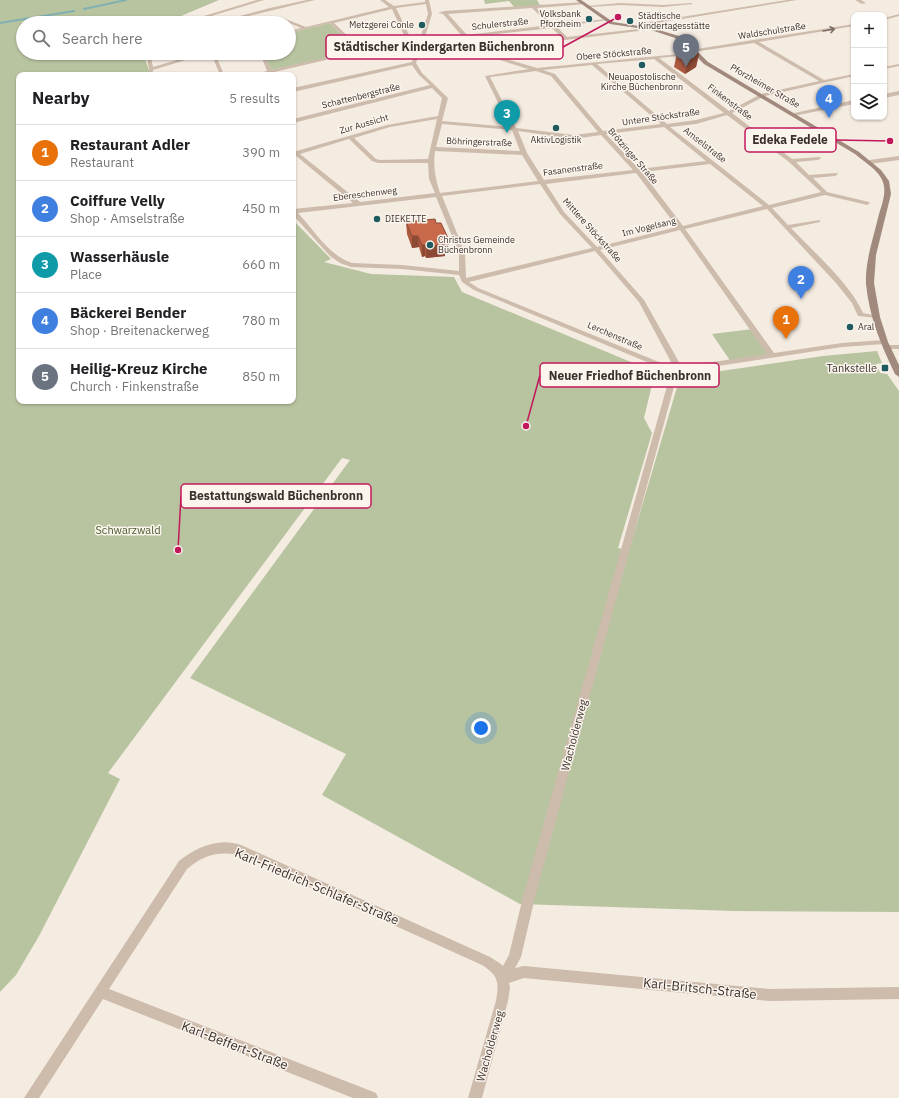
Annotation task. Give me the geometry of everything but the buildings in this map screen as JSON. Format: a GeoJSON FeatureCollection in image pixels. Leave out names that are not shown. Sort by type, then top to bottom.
{"type":"FeatureCollection","features":[{"type":"Feature","properties":{"kind":"main road","name":"Pforzheimer Straße"},"geometry":{"type":"LineString","coordinates":[[578,0],[606,20],[619,25],[642,28],[672,35],[682,41],[712,67],[762,95],[870,162],[883,176],[888,190],[872,255],[870,283],[876,317],[885,344],[899,374]]}},
{"type":"Feature","properties":{"kind":"street"},"geometry":{"type":"LineString","coordinates":[[206,16],[262,0]]}},
{"type":"Feature","properties":{"kind":"street"},"geometry":{"type":"LineString","coordinates":[[242,16],[313,0]]}},
{"type":"Feature","properties":{"kind":"street"},"geometry":{"type":"LineString","coordinates":[[382,0],[393,7],[410,43]]}},
{"type":"Feature","properties":{"kind":"street"},"geometry":{"type":"LineString","coordinates":[[479,49],[639,30],[644,24],[795,0]]}},
{"type":"Feature","properties":{"kind":"street"},"geometry":{"type":"LineString","coordinates":[[857,0],[864,3]]}},
{"type":"Feature","properties":{"kind":"street"},"geometry":{"type":"LineString","coordinates":[[296,30],[393,7],[427,1],[430,14],[414,63],[422,77],[445,98],[432,149],[432,179],[462,252],[462,273],[464,281]]}},
{"type":"Feature","properties":{"kind":"street"},"geometry":{"type":"LineString","coordinates":[[430,14],[586,5],[620,4],[663,6],[691,4]]}},
{"type":"Feature","properties":{"kind":"street"},"geometry":{"type":"LineString","coordinates":[[534,7],[566,39]]}},
{"type":"Feature","properties":{"kind":"street","name":"Brötzinger Straße"},"geometry":{"type":"LineString","coordinates":[[444,12],[465,36],[479,49],[498,58],[553,76],[602,134],[637,170],[682,229],[772,356]]}},
{"type":"Feature","properties":{"kind":"street"},"geometry":{"type":"LineString","coordinates":[[887,18],[899,15]]}},
{"type":"Feature","properties":{"kind":"street","name":"Schulerstraße"},"geometry":{"type":"LineString","coordinates":[[270,72],[360,51],[410,43],[606,20]]}},
{"type":"Feature","properties":{"kind":"street"},"geometry":{"type":"LineString","coordinates":[[331,22],[360,51]]}},
{"type":"Feature","properties":{"kind":"street"},"geometry":{"type":"LineString","coordinates":[[296,24],[305,28]]}},
{"type":"Feature","properties":{"kind":"street","name":"Waldschulstraße"},"geometry":{"type":"LineString","coordinates":[[694,52],[851,26]]}},
{"type":"Feature","properties":{"kind":"street"},"geometry":{"type":"LineString","coordinates":[[756,42],[824,82]]}},
{"type":"Feature","properties":{"kind":"street","name":"Obere Stöckstraße"},"geometry":{"type":"LineString","coordinates":[[487,76],[593,63],[656,58],[694,52]]}},
{"type":"Feature","properties":{"kind":"street","name":"Finkenstraße"},"geometry":{"type":"LineString","coordinates":[[656,58],[791,162],[825,193]]}},
{"type":"Feature","properties":{"kind":"street"},"geometry":{"type":"LineString","coordinates":[[149,60],[150,72]]}},
{"type":"Feature","properties":{"kind":"street"},"geometry":{"type":"LineString","coordinates":[[151,69],[182,60]]}},
{"type":"Feature","properties":{"kind":"street"},"geometry":{"type":"LineString","coordinates":[[217,60],[221,72]]}},
{"type":"Feature","properties":{"kind":"street"},"geometry":{"type":"LineString","coordinates":[[265,60],[270,72]]}},
{"type":"Feature","properties":{"kind":"street"},"geometry":{"type":"LineString","coordinates":[[296,89],[414,63]]}},
{"type":"Feature","properties":{"kind":"street","name":"Amselstraße"},"geometry":{"type":"LineString","coordinates":[[593,63],[666,126],[768,207],[838,282],[855,303],[860,315],[876,317]]}},
{"type":"Feature","properties":{"kind":"street"},"geometry":{"type":"LineString","coordinates":[[887,67],[899,65]]}},
{"type":"Feature","properties":{"kind":"street","name":"Mittlere Stöckstraße"},"geometry":{"type":"LineString","coordinates":[[487,76],[514,129],[524,153],[542,182],[562,213],[642,302],[675,362],[675,370]]}},
{"type":"Feature","properties":{"kind":"street","name":"Untere Stöckstraße"},"geometry":{"type":"LineString","coordinates":[[440,119],[574,137],[696,122],[729,113],[762,95],[851,76]]}},
{"type":"Feature","properties":{"kind":"street","name":"Schattenbergstraße"},"geometry":{"type":"LineString","coordinates":[[296,120],[433,86]]}},
{"type":"Feature","properties":{"kind":"street"},"geometry":{"type":"LineString","coordinates":[[887,95],[899,93]]}},
{"type":"Feature","properties":{"kind":"street"},"geometry":{"type":"LineString","coordinates":[[793,114],[851,103]]}},
{"type":"Feature","properties":{"kind":"street","name":"Zur Aussicht"},"geometry":{"type":"LineString","coordinates":[[296,154],[389,126],[440,119]]}},
{"type":"Feature","properties":{"kind":"street"},"geometry":{"type":"LineString","coordinates":[[350,137],[374,160],[380,162],[431,162]]}},
{"type":"Feature","properties":{"kind":"street","name":"Böhringerstraße"},"geometry":{"type":"LineString","coordinates":[[432,149],[524,153]]}},
{"type":"Feature","properties":{"kind":"street"},"geometry":{"type":"LineString","coordinates":[[296,155],[358,204]]}},
{"type":"Feature","properties":{"kind":"street"},"geometry":{"type":"LineString","coordinates":[[791,162],[818,158]]}},
{"type":"Feature","properties":{"kind":"street"},"geometry":{"type":"LineString","coordinates":[[870,162],[899,158]]}},
{"type":"Feature","properties":{"kind":"street","name":"Fasanenstraße"},"geometry":{"type":"LineString","coordinates":[[438,194],[711,162]]}},
{"type":"Feature","properties":{"kind":"street"},"geometry":{"type":"LineString","coordinates":[[809,178],[835,174]]}},
{"type":"Feature","properties":{"kind":"street","name":"Finkenstraße"},"geometry":{"type":"LineString","coordinates":[[768,207],[825,193],[867,203]]}},
{"type":"Feature","properties":{"kind":"street","name":"Ebereschenweg"},"geometry":{"type":"LineString","coordinates":[[296,211],[438,194]]}},
{"type":"Feature","properties":{"kind":"street","name":"Im Vogelsang"},"geometry":{"type":"LineString","coordinates":[[464,281],[768,207]]}},
{"type":"Feature","properties":{"kind":"street"},"geometry":{"type":"LineString","coordinates":[[296,213],[332,255],[337,259],[351,265],[402,267],[462,273]]}},
{"type":"Feature","properties":{"kind":"street"},"geometry":{"type":"LineString","coordinates":[[786,227],[818,221]]}},
{"type":"Feature","properties":{"kind":"street","name":"Lerchenstraße"},"geometry":{"type":"LineString","coordinates":[[464,281],[476,289],[662,367],[675,370],[842,345],[885,344],[899,347]]}},
{"type":"Feature","properties":{"kind":"street","name":"Wacholderweg"},"geometry":{"type":"LineString","coordinates":[[475,1098],[502,1001],[504,988],[502,979],[515,957],[529,897],[675,370]]}},
{"type":"Feature","properties":{"kind":"street","name":"Karl-Friedrich-Schlafer-Straße"},"geometry":{"type":"LineString","coordinates":[[31,1098],[183,865],[195,855],[209,849],[222,847],[237,849],[486,962],[497,968],[502,979]]}},
{"type":"Feature","properties":{"kind":"street","name":"Karl-Britsch-Straße"},"geometry":{"type":"LineString","coordinates":[[502,979],[524,972],[769,995],[899,993]]}},
{"type":"Feature","properties":{"kind":"street","name":"Karl-Beffert-Straße"},"geometry":{"type":"LineString","coordinates":[[100,992],[371,1098]]}},
{"type":"Feature","properties":{"kind":"green space","name":"Schwarzwald"},"geometry":{"type":"Polygon","coordinates":[[[0,0],[219,0],[181,16],[16,16],[16,60],[145,60],[149,70],[149,72],[16,72],[16,404],[296,404],[296,223],[331,259],[324,262],[371,274],[454,277],[462,292],[655,372],[644,418],[652,433],[618,548],[629,550],[680,377],[823,356],[877,351],[882,363],[876,364],[880,373],[887,374],[899,391],[899,912],[734,911],[520,904],[322,795],[346,754],[190,678],[350,460],[342,458],[108,773],[120,779],[39,936],[16,975],[0,992],[0,0]]]}},
{"type":"Feature","properties":{"kind":"green space"},"geometry":{"type":"Polygon","coordinates":[[[484,0],[537,0],[541,7],[515,8],[509,1],[485,4],[484,0]]]}},
{"type":"Feature","properties":{"kind":"green space"},"geometry":{"type":"Polygon","coordinates":[[[330,23],[358,51],[271,70],[267,60],[296,60],[296,31],[330,23]]]}},
{"type":"Feature","properties":{"kind":"green space"},"geometry":{"type":"Polygon","coordinates":[[[753,329],[772,356],[731,362],[712,334],[753,329]]]}},
{"type":"Feature","properties":{"kind":"waterway"},"geometry":{"type":"LineString","coordinates":[[84,9],[126,0]]}},
{"type":"Feature","properties":{"kind":"waterway"},"geometry":{"type":"LineString","coordinates":[[43,16],[74,11]]}},
{"type":"Feature","properties":{"kind":"waterway"},"geometry":{"type":"LineString","coordinates":[[0,23],[16,20]]}},
{"type":"Feature","properties":{"kind":"place","name":"Städtischer Kindergarten Büchenbronn"},"geometry":{"type":"Point","coordinates":[618,17]}},
{"type":"Feature","properties":{"kind":"place","name":"Volksbank Pforzheim"},"geometry":{"type":"Point","coordinates":[589,19]}},
{"type":"Feature","properties":{"kind":"place","name":"Städtische Kindertagesstätte"},"geometry":{"type":"Point","coordinates":[630,21]}},
{"type":"Feature","properties":{"kind":"place","name":"Metzgerei Conle"},"geometry":{"type":"Point","coordinates":[422,25]}},
{"type":"Feature","properties":{"kind":"place","name":"Neuapostolische Kirche Büchenbronn"},"geometry":{"type":"Point","coordinates":[642,65]}},
{"type":"Feature","properties":{"kind":"place","name":"Heilig-Kreuz Kirche"},"geometry":{"type":"Point","coordinates":[686,67]}},
{"type":"Feature","properties":{"kind":"place","name":"Bäckerei Bender"},"geometry":{"type":"Point","coordinates":[829,118]}},
{"type":"Feature","properties":{"kind":"place","name":"AktivLogistik"},"geometry":{"type":"Point","coordinates":[556,128]}},
{"type":"Feature","properties":{"kind":"place","name":"Wasserhäusle"},"geometry":{"type":"Point","coordinates":[507,133]}},
{"type":"Feature","properties":{"kind":"place","name":"Edeka Fedele"},"geometry":{"type":"Point","coordinates":[890,141]}},
{"type":"Feature","properties":{"kind":"place","name":"DIEKETTE"},"geometry":{"type":"Point","coordinates":[377,219]}},
{"type":"Feature","properties":{"kind":"place","name":"Christus Gemeinde Büchenbronn"},"geometry":{"type":"Point","coordinates":[430,245]}},
{"type":"Feature","properties":{"kind":"place","name":"Coiffure Velly"},"geometry":{"type":"Point","coordinates":[801,299]}},
{"type":"Feature","properties":{"kind":"place","name":"Aral"},"geometry":{"type":"Point","coordinates":[850,327]}},
{"type":"Feature","properties":{"kind":"place","name":"Restaurant Adler"},"geometry":{"type":"Point","coordinates":[786,339]}},
{"type":"Feature","properties":{"kind":"place","name":"Tankstelle"},"geometry":{"type":"Point","coordinates":[885,368]}},
{"type":"Feature","properties":{"kind":"place","name":"Neuer Friedhof Büchenbronn"},"geometry":{"type":"Point","coordinates":[526,426]}},
{"type":"Feature","properties":{"kind":"place","name":"Bestattungswald Büchenbronn"},"geometry":{"type":"Point","coordinates":[178,550]}}]}
